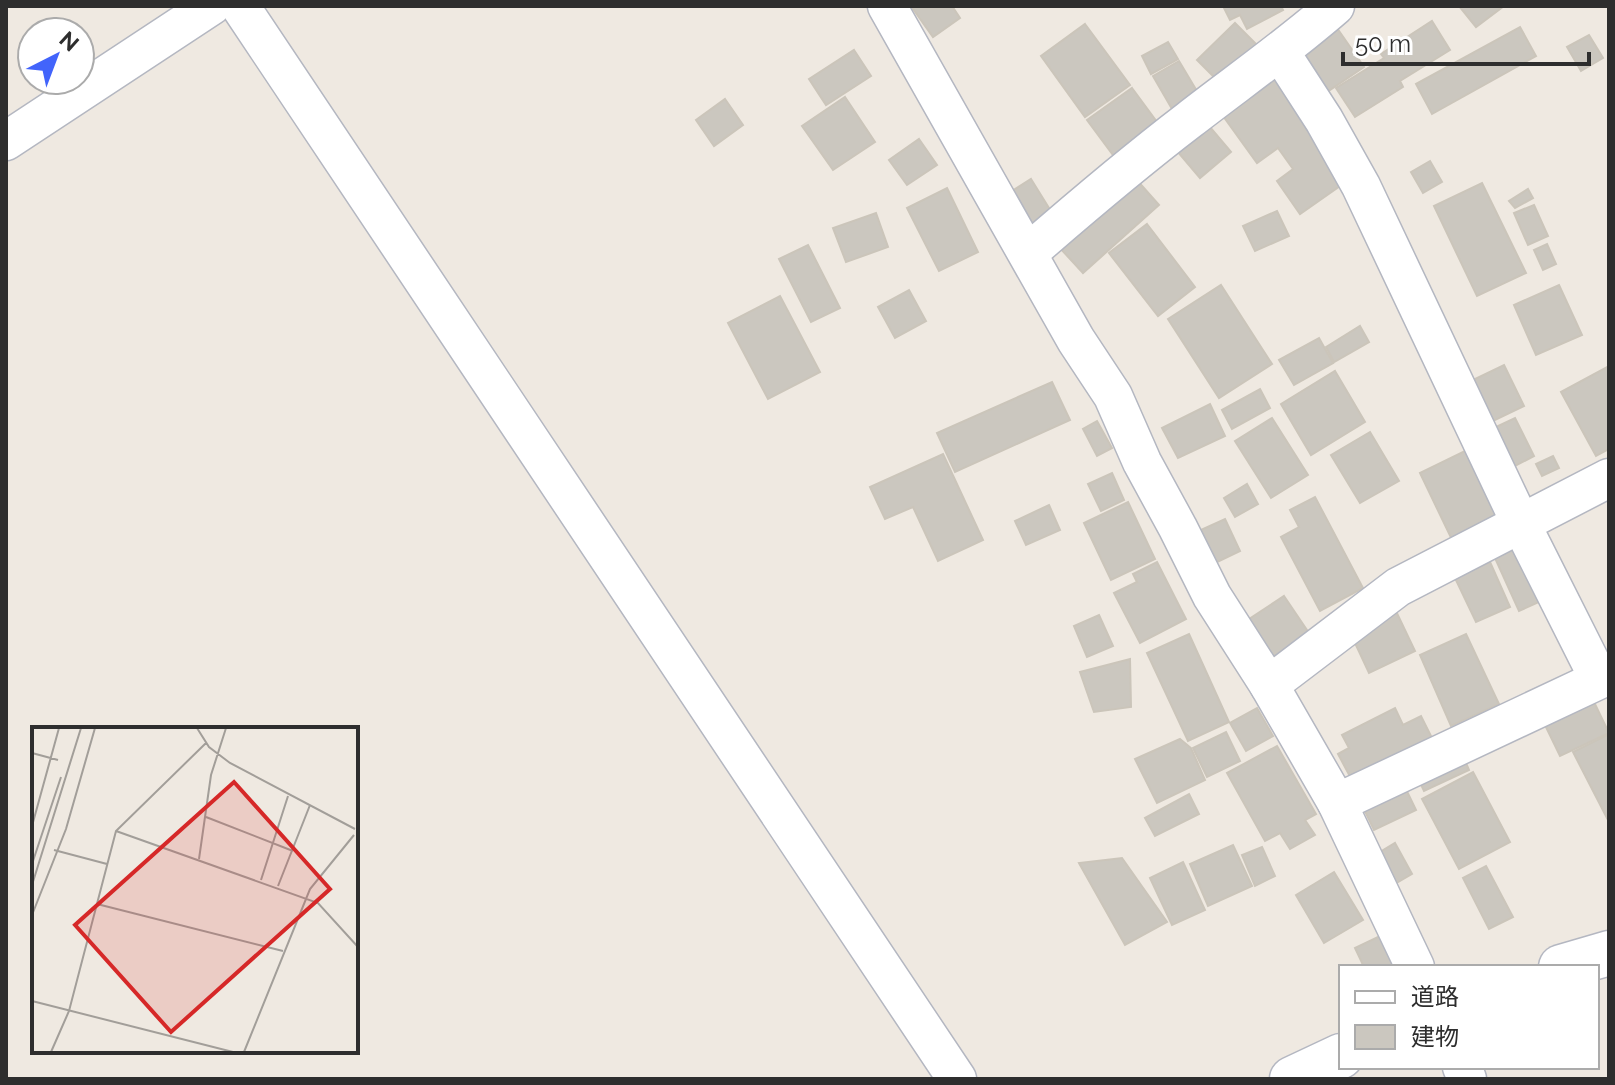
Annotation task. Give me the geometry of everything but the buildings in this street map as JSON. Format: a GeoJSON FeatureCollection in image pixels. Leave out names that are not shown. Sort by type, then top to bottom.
{"type":"FeatureCollection","features":[{"type":"Feature","properties":{"kind":"street"},"geometry":{"type":"LineString","coordinates":[[6,141],[211,6]]}},
{"type":"Feature","properties":{"kind":"street"},"geometry":{"type":"LineString","coordinates":[[240,6],[957,1079]]}},
{"type":"Feature","properties":{"kind":"street"},"geometry":{"type":"LineString","coordinates":[[887,6],[1076,340],[1113,396],[1142,462],[1212,596],[1269,685],[1337,803],[1414,965]]}},
{"type":"Feature","properties":{"kind":"street"},"geometry":{"type":"LineString","coordinates":[[1028,253],[1089,200],[1335,6]]}},
{"type":"Feature","properties":{"kind":"street"},"geometry":{"type":"LineString","coordinates":[[1280,52],[1324,120],[1361,186],[1521,524],[1604,677],[1337,803]]}},
{"type":"Feature","properties":{"kind":"street"},"geometry":{"type":"LineString","coordinates":[[1269,685],[1398,587],[1609,478]]}},
{"type":"Feature","properties":{"kind":"street"},"geometry":{"type":"LineString","coordinates":[[1568,965],[1609,953]]}},
{"type":"Feature","properties":{"kind":"street"},"geometry":{"type":"LineString","coordinates":[[1292,1079],[1339,1057]]}}]}
